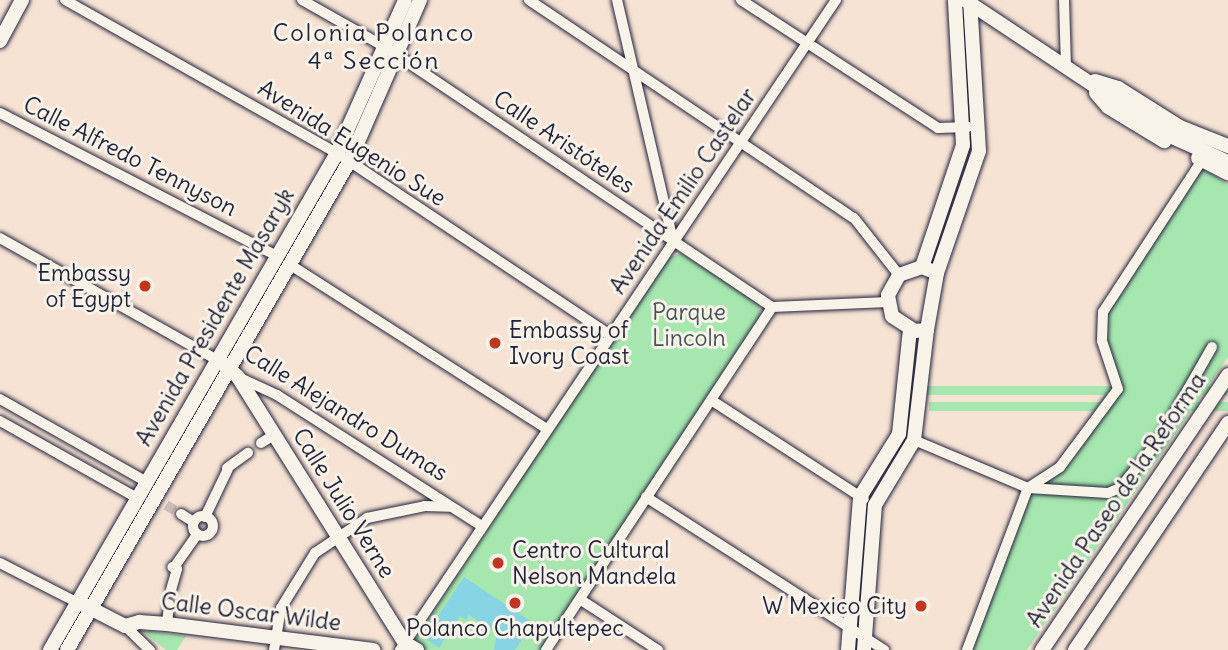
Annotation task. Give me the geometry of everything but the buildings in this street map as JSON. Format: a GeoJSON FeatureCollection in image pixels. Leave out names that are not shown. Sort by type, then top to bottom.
{"type":"FeatureCollection","features":[{"type":"Feature","properties":{"kind":"street"},"geometry":{"type":"LineString","coordinates":[[0,41],[22,0]]}},
{"type":"Feature","properties":{"kind":"street","name":"Avenida Eugenio Sue"},"geometry":{"type":"LineString","coordinates":[[65,0],[343,157],[610,335]]}},
{"type":"Feature","properties":{"kind":"street","name":"Calle Aristóteles"},"geometry":{"type":"LineString","coordinates":[[302,0],[391,51],[772,307]]}},
{"type":"Feature","properties":{"kind":"street","name":"Avenida Presidente Masaryk"},"geometry":{"type":"LineString","coordinates":[[391,51],[405,0]]}},
{"type":"Feature","properties":{"kind":"street","name":"Avenida Presidente Masaryk"},"geometry":{"type":"LineString","coordinates":[[50,650],[160,501],[283,260],[343,157],[391,51],[421,0]]}},
{"type":"Feature","properties":{"kind":"street"},"geometry":{"type":"LineString","coordinates":[[529,0],[635,66],[854,218],[899,275]]}},
{"type":"Feature","properties":{"kind":"street"},"geometry":{"type":"LineString","coordinates":[[617,0],[635,66],[673,241]]}},
{"type":"Feature","properties":{"kind":"street"},"geometry":{"type":"LineString","coordinates":[[741,0],[938,128],[978,126]]}},
{"type":"Feature","properties":{"kind":"street","name":"Avenida Emilio Castelar"},"geometry":{"type":"LineString","coordinates":[[407,648],[482,526],[836,0]]}},
{"type":"Feature","properties":{"kind":"street"},"geometry":{"type":"LineString","coordinates":[[1064,0],[1066,67]]}},
{"type":"Feature","properties":{"kind":"street"},"geometry":{"type":"LineString","coordinates":[[965,1],[1168,135],[1228,162]]}},
{"type":"Feature","properties":{"kind":"street"},"geometry":{"type":"LineString","coordinates":[[864,645],[875,505],[914,440],[927,330],[937,273],[979,150],[965,1]]}},
{"type":"Feature","properties":{"kind":"street"},"geometry":{"type":"LineString","coordinates":[[922,267],[963,145],[965,1]]}},
{"type":"Feature","properties":{"kind":"street"},"geometry":{"type":"LineString","coordinates":[[1083,78],[1118,88],[1180,127],[1228,146]]}},
{"type":"Feature","properties":{"kind":"street"},"geometry":{"type":"LineString","coordinates":[[1083,78],[1108,107],[1228,173]]}},
{"type":"Feature","properties":{"kind":"street","name":"Calle Alfredo Tennyson"},"geometry":{"type":"LineString","coordinates":[[0,113],[283,260],[547,429]]}},
{"type":"Feature","properties":{"kind":"street"},"geometry":{"type":"LineString","coordinates":[[967,650],[1028,488],[1060,467],[1118,389],[1102,341],[1103,312],[1202,160]]}},
{"type":"Feature","properties":{"kind":"street","name":"Calle Alejandro Dumas"},"geometry":{"type":"LineString","coordinates":[[0,238],[277,395],[482,526]]}},
{"type":"Feature","properties":{"kind":"street"},"geometry":{"type":"LineString","coordinates":[[927,330],[910,330],[897,321],[888,302],[899,275],[922,267],[937,273]]}},
{"type":"Feature","properties":{"kind":"street"},"geometry":{"type":"LineString","coordinates":[[546,650],[772,307],[888,302]]}},
{"type":"Feature","properties":{"kind":"street"},"geometry":{"type":"LineString","coordinates":[[849,650],[860,497],[899,435],[910,330]]}},
{"type":"Feature","properties":{"kind":"street"},"geometry":{"type":"LineString","coordinates":[[914,440],[1028,488],[1108,493],[1120,488],[1159,440],[1212,346]]}},
{"type":"Feature","properties":{"kind":"street","name":"Avenida Presidente Masaryk"},"geometry":{"type":"LineString","coordinates":[[66,650],[84,605],[137,498],[228,368]]}},
{"type":"Feature","properties":{"kind":"street","name":"Calle Julio Verne"},"geometry":{"type":"LineString","coordinates":[[228,368],[274,435],[407,648]]}},
{"type":"Feature","properties":{"kind":"street","name":"Avenida Paseo de la Reforma"},"geometry":{"type":"LineString","coordinates":[[1042,650],[1228,374]]}},
{"type":"Feature","properties":{"kind":"street"},"geometry":{"type":"LineString","coordinates":[[0,399],[147,482]]}},
{"type":"Feature","properties":{"kind":"street"},"geometry":{"type":"LineString","coordinates":[[710,400],[875,505]]}},
{"type":"Feature","properties":{"kind":"street"},"geometry":{"type":"LineString","coordinates":[[0,421],[137,498]]}},
{"type":"Feature","properties":{"kind":"street"},"geometry":{"type":"LineString","coordinates":[[1075,650],[1228,423]]}},
{"type":"Feature","properties":{"kind":"street"},"geometry":{"type":"LineString","coordinates":[[261,443],[274,435]]}},
{"type":"Feature","properties":{"kind":"street"},"geometry":{"type":"LineString","coordinates":[[194,522],[205,517],[230,467],[248,453]]}},
{"type":"Feature","properties":{"kind":"street"},"geometry":{"type":"LineString","coordinates":[[646,497],[850,629],[864,645],[884,650]]}},
{"type":"Feature","properties":{"kind":"street"},"geometry":{"type":"LineString","coordinates":[[275,644],[281,608],[294,580],[315,553],[337,535],[368,518],[398,510],[452,507]]}},
{"type":"Feature","properties":{"kind":"street"},"geometry":{"type":"LineString","coordinates":[[171,590],[174,569],[197,534],[194,522],[181,513]]}},
{"type":"Feature","properties":{"kind":"street"},"geometry":{"type":"LineString","coordinates":[[197,534],[206,536],[213,529],[205,517]]}},
{"type":"Feature","properties":{"kind":"street"},"geometry":{"type":"LineString","coordinates":[[0,563],[125,626],[150,650]]}},
{"type":"Feature","properties":{"kind":"street"},"geometry":{"type":"LineString","coordinates":[[581,600],[658,650]]}},
{"type":"Feature","properties":{"kind":"street"},"geometry":{"type":"LineString","coordinates":[[167,624],[170,604]]}},
{"type":"Feature","properties":{"kind":"street","name":"Calle Oscar Wilde"},"geometry":{"type":"LineString","coordinates":[[125,626],[139,622],[167,624],[275,644],[373,650]]}},
{"type":"Feature","properties":{"kind":"green space"},"geometry":{"type":"Polygon","coordinates":[[[1200,166],[1228,185],[1228,357],[1027,650],[967,650],[1039,473],[1058,464],[1112,384],[1104,313],[1200,166]]]}},
{"type":"Feature","properties":{"kind":"green space","name":"Parque Lincoln"},"geometry":{"type":"Polygon","coordinates":[[[681,253],[758,302],[761,316],[541,650],[408,650],[666,259],[681,253]]]}},
{"type":"Feature","properties":{"kind":"green space"},"geometry":{"type":"Polygon","coordinates":[[[909,386],[1228,386],[1228,395],[909,395],[909,386]]]}},
{"type":"Feature","properties":{"kind":"green space"},"geometry":{"type":"Polygon","coordinates":[[[929,402],[1228,402],[1228,411],[929,411],[929,402]]]}},
{"type":"Feature","properties":{"kind":"green space"},"geometry":{"type":"Polygon","coordinates":[[[141,630],[186,636],[177,650],[166,650],[141,630]]]}},
{"type":"Feature","properties":{"kind":"water"},"geometry":{"type":"Polygon","coordinates":[[[464,577],[533,623],[515,650],[494,650],[497,633],[469,615],[466,620],[460,616],[439,648],[424,638],[464,577]]]}},
{"type":"Feature","properties":{"kind":"tunnel"},"geometry":{"type":"LineString","coordinates":[[166,505],[181,514]]}},
{"type":"Feature","properties":{"kind":"place","name":"Embassy of Egypt"},"geometry":{"type":"Point","coordinates":[145,286]}},
{"type":"Feature","properties":{"kind":"place","name":"Embassy of Ivory Coast"},"geometry":{"type":"Point","coordinates":[495,343]}},
{"type":"Feature","properties":{"kind":"place","name":"Centro Cultural Nelson Mandela"},"geometry":{"type":"Point","coordinates":[498,563]}},
{"type":"Feature","properties":{"kind":"place","name":"Polanco Chapultepec"},"geometry":{"type":"Point","coordinates":[515,603]}},
{"type":"Feature","properties":{"kind":"place","name":"W Mexico City"},"geometry":{"type":"Point","coordinates":[921,606]}},
{"type":"Feature","properties":{"kind":"district","name":"Colonia Polanco 4ª Sección"},"geometry":{"type":"Point","coordinates":[374,47]}}]}
